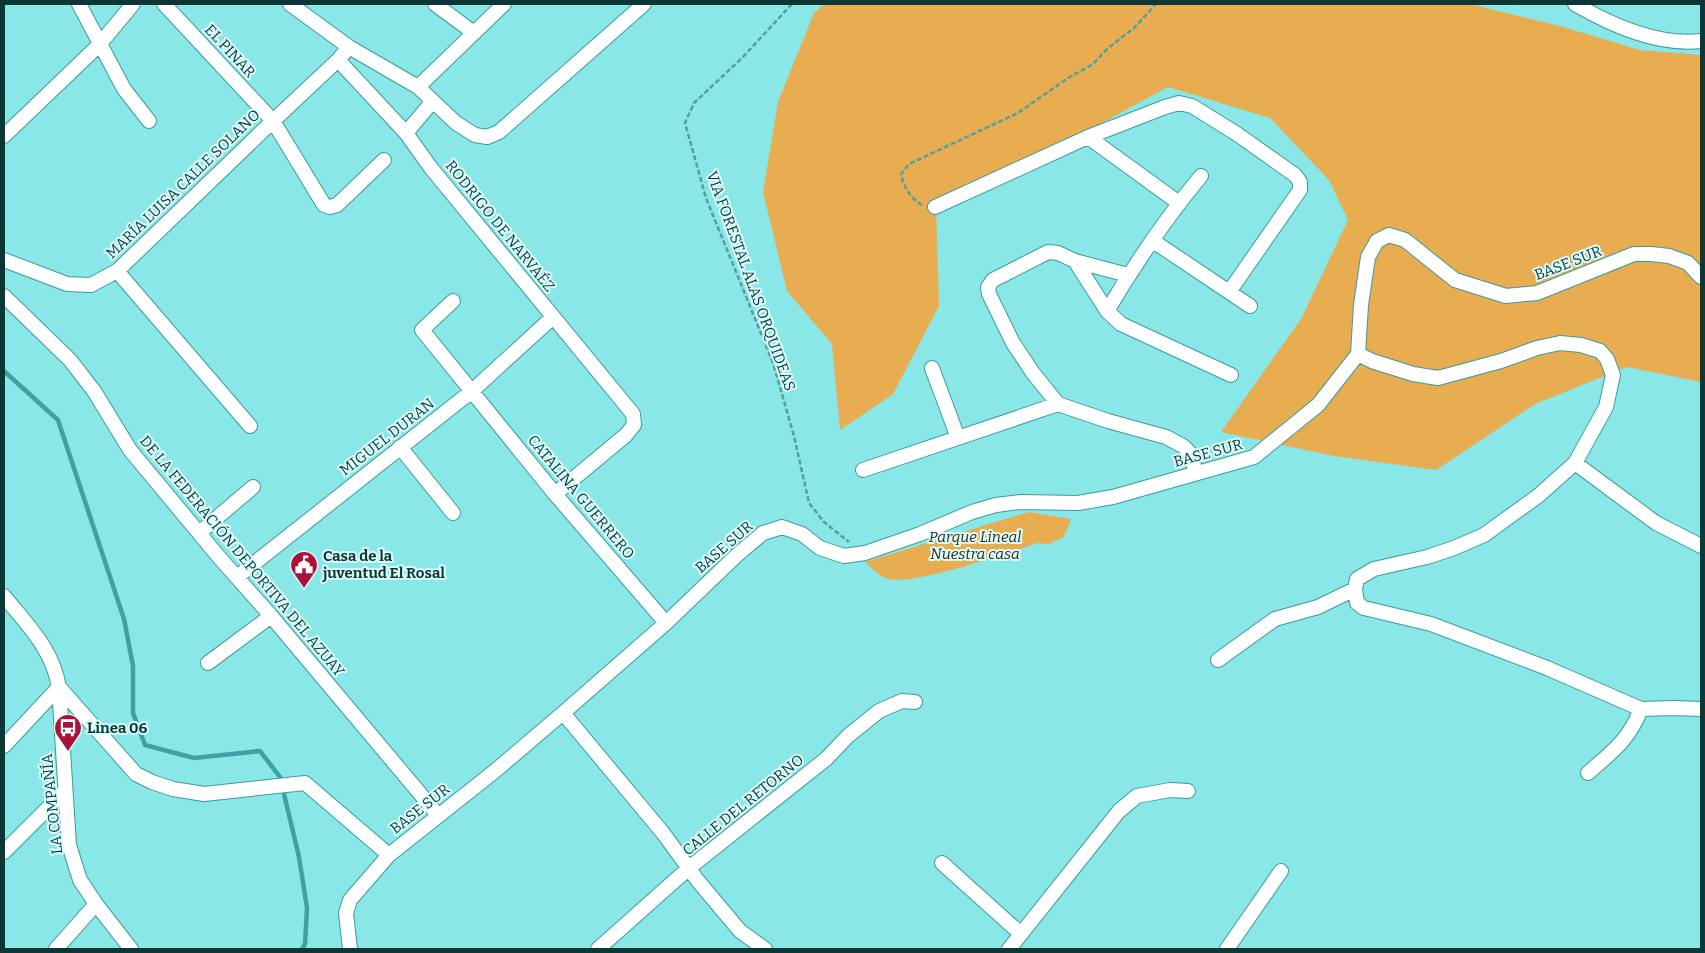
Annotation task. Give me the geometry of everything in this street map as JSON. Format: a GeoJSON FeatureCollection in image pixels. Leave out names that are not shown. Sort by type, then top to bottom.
{"type":"FeatureCollection","features":[{"type":"Feature","properties":{"kind":"street"},"geometry":{"type":"LineString","coordinates":[[78,4],[124,89],[149,121]]}},
{"type":"Feature","properties":{"kind":"street"},"geometry":{"type":"LineString","coordinates":[[4,136],[99,45],[133,4]]}},
{"type":"Feature","properties":{"kind":"street","name":"EL PINAR"},"geometry":{"type":"LineString","coordinates":[[164,4],[273,121],[324,205],[330,207],[337,205],[384,160]]}},
{"type":"Feature","properties":{"kind":"street"},"geometry":{"type":"LineString","coordinates":[[290,4],[349,47],[418,87],[456,123],[474,135],[487,137],[499,132],[644,4]]}},
{"type":"Feature","properties":{"kind":"street"},"geometry":{"type":"LineString","coordinates":[[435,4],[474,33]]}},
{"type":"Feature","properties":{"kind":"street"},"geometry":{"type":"LineString","coordinates":[[418,87],[504,4]]}},
{"type":"Feature","properties":{"kind":"street"},"geometry":{"type":"LineString","coordinates":[[1575,4],[1600,19],[1634,32],[1687,43],[1701,41]]}},
{"type":"Feature","properties":{"kind":"street","name":"MARÍA LUISA CALLE SOLANO"},"geometry":{"type":"LineString","coordinates":[[4,260],[67,284],[91,285],[117,271],[338,60],[349,47]]}},
{"type":"Feature","properties":{"kind":"street","name":"RODRIGO DE NARVAÉZ"},"geometry":{"type":"LineString","coordinates":[[338,60],[406,133],[432,168],[633,414],[634,425],[626,435],[556,494]]}},
{"type":"Feature","properties":{"kind":"street"},"geometry":{"type":"LineString","coordinates":[[406,133],[433,101]]}},
{"type":"Feature","properties":{"kind":"street"},"geometry":{"type":"LineString","coordinates":[[935,207],[1088,137],[1165,107],[1179,103],[1192,106],[1295,175],[1300,182],[1300,190],[1229,292]]}},
{"type":"Feature","properties":{"kind":"street"},"geometry":{"type":"LineString","coordinates":[[1088,137],[1179,203]]}},
{"type":"Feature","properties":{"kind":"street"},"geometry":{"type":"LineString","coordinates":[[1107,311],[1128,275],[1179,203],[1201,176]]}},
{"type":"Feature","properties":{"kind":"street","name":"BASE SUR"},"geometry":{"type":"LineString","coordinates":[[350,949],[346,913],[350,900],[388,854],[495,771],[564,713],[666,623],[737,555],[763,533],[782,527],[802,534],[820,548],[844,556],[865,553],[920,534],[972,512],[996,505],[1020,502],[1078,502],[1113,497],[1254,457],[1318,405],[1358,354],[1361,305],[1368,257],[1377,241],[1389,235],[1406,240],[1455,280],[1506,296],[1537,293],[1634,254],[1668,256],[1688,263],[1701,277]]}},
{"type":"Feature","properties":{"kind":"street"},"geometry":{"type":"LineString","coordinates":[[1153,241],[1250,306]]}},
{"type":"Feature","properties":{"kind":"street"},"geometry":{"type":"LineString","coordinates":[[1128,275],[1075,261],[1058,253],[1048,252],[993,280],[988,287],[989,294],[1012,343],[1058,404],[1108,421],[1166,437],[1183,446],[1192,455],[1195,473]]}},
{"type":"Feature","properties":{"kind":"street"},"geometry":{"type":"LineString","coordinates":[[1075,261],[1107,311],[1121,324],[1231,375]]}},
{"type":"Feature","properties":{"kind":"street"},"geometry":{"type":"LineString","coordinates":[[117,271],[250,426]]}},
{"type":"Feature","properties":{"kind":"street","name":"DE LA FEDERACIÓN DEPORTIVA DEL AZUAY"},"geometry":{"type":"LineString","coordinates":[[4,296],[70,360],[94,391],[130,450],[438,815]]}},
{"type":"Feature","properties":{"kind":"street","name":"CATALINA GUERRERO"},"geometry":{"type":"LineString","coordinates":[[453,301],[422,330],[556,494],[666,623]]}},
{"type":"Feature","properties":{"kind":"street","name":"MIGUEL DURAN"},"geometry":{"type":"LineString","coordinates":[[237,577],[472,391],[553,317]]}},
{"type":"Feature","properties":{"kind":"street"},"geometry":{"type":"LineString","coordinates":[[1358,354],[1372,361],[1413,374],[1438,378],[1501,361],[1560,342],[1581,345],[1600,351],[1607,359],[1613,375],[1606,407],[1575,464],[1538,496],[1484,536],[1427,557],[1374,569],[1357,579],[1355,589],[1357,603],[1364,608],[1440,628],[1546,668],[1641,709],[1701,709]]}},
{"type":"Feature","properties":{"kind":"street"},"geometry":{"type":"LineString","coordinates":[[932,368],[958,438]]}},
{"type":"Feature","properties":{"kind":"street"},"geometry":{"type":"LineString","coordinates":[[863,470],[1058,404]]}},
{"type":"Feature","properties":{"kind":"street"},"geometry":{"type":"LineString","coordinates":[[400,447],[453,513]]}},
{"type":"Feature","properties":{"kind":"street"},"geometry":{"type":"LineString","coordinates":[[1575,464],[1656,523],[1701,546]]}},
{"type":"Feature","properties":{"kind":"street"},"geometry":{"type":"LineString","coordinates":[[200,533],[253,487]]}},
{"type":"Feature","properties":{"kind":"street"},"geometry":{"type":"LineString","coordinates":[[1218,660],[1275,619],[1318,607],[1355,589]]}},
{"type":"Feature","properties":{"kind":"street","name":"LA COMPAÑÍA"},"geometry":{"type":"LineString","coordinates":[[4,596],[44,645],[56,670],[59,687],[69,845],[80,880],[131,949]]}},
{"type":"Feature","properties":{"kind":"street"},"geometry":{"type":"LineString","coordinates":[[208,663],[271,616]]}},
{"type":"Feature","properties":{"kind":"street"},"geometry":{"type":"LineString","coordinates":[[4,746],[59,687],[136,774],[173,789],[204,794],[305,783],[388,854]]}},
{"type":"Feature","properties":{"kind":"street","name":"CALLE DEL RETORNO"},"geometry":{"type":"LineString","coordinates":[[598,949],[689,868],[826,760],[848,736],[879,711],[902,701],[915,702]]}},
{"type":"Feature","properties":{"kind":"street"},"geometry":{"type":"LineString","coordinates":[[1588,773],[1619,746],[1634,726],[1641,709]]}},
{"type":"Feature","properties":{"kind":"street"},"geometry":{"type":"LineString","coordinates":[[564,713],[663,833],[740,931],[764,949]]}},
{"type":"Feature","properties":{"kind":"street"},"geometry":{"type":"LineString","coordinates":[[1009,949],[1119,811],[1137,796],[1170,790],[1188,791]]}},
{"type":"Feature","properties":{"kind":"street"},"geometry":{"type":"LineString","coordinates":[[4,852],[65,791]]}},
{"type":"Feature","properties":{"kind":"street"},"geometry":{"type":"LineString","coordinates":[[942,863],[1021,934]]}},
{"type":"Feature","properties":{"kind":"street"},"geometry":{"type":"LineString","coordinates":[[1226,949],[1281,871]]}},
{"type":"Feature","properties":{"kind":"street"},"geometry":{"type":"LineString","coordinates":[[56,949],[96,904]]}},
{"type":"Feature","properties":{"kind":"path","name":"VIA FORESTAL ALAS ORQUIDEAS"},"geometry":{"type":"LineString","coordinates":[[792,4],[742,58],[694,103],[685,122],[706,198],[773,363],[794,436],[809,503],[824,522],[865,553]]}},
{"type":"Feature","properties":{"kind":"path"},"geometry":{"type":"LineString","coordinates":[[935,207],[926,207],[917,202],[902,181],[901,174],[909,164],[1018,112],[1068,78],[1093,64],[1108,48],[1134,28],[1156,4]]}},
{"type":"Feature","properties":{"kind":"green space"},"geometry":{"type":"Polygon","coordinates":[[[824,4],[1470,4],[1560,26],[1640,50],[1701,55],[1701,382],[1627,367],[1535,404],[1436,470],[1334,456],[1221,432],[1301,319],[1348,220],[1329,180],[1270,118],[1168,87],[1061,145],[936,204],[939,306],[893,394],[840,430],[832,344],[787,291],[763,192],[778,102],[814,13],[824,4]]]}},
{"type":"Feature","properties":{"kind":"green space","name":"Parque Lineal Nuestra casa"},"geometry":{"type":"Polygon","coordinates":[[[1029,512],[1071,519],[1064,537],[1049,544],[1038,543],[960,568],[916,578],[898,580],[886,578],[865,562],[1029,512]]]}},
{"type":"Feature","properties":{"kind":"waterway"},"geometry":{"type":"LineString","coordinates":[[4,371],[58,420],[124,619],[133,666],[133,713],[145,745],[194,758],[260,751],[280,777],[299,857],[307,908],[305,944],[302,949]]}},
{"type":"Feature","properties":{"kind":"place","name":"Casa de la juventud El Rosal"},"geometry":{"type":"Point","coordinates":[304,589]}},
{"type":"Feature","properties":{"kind":"place","name":"Linea 06"},"geometry":{"type":"Point","coordinates":[68,752]}}]}
